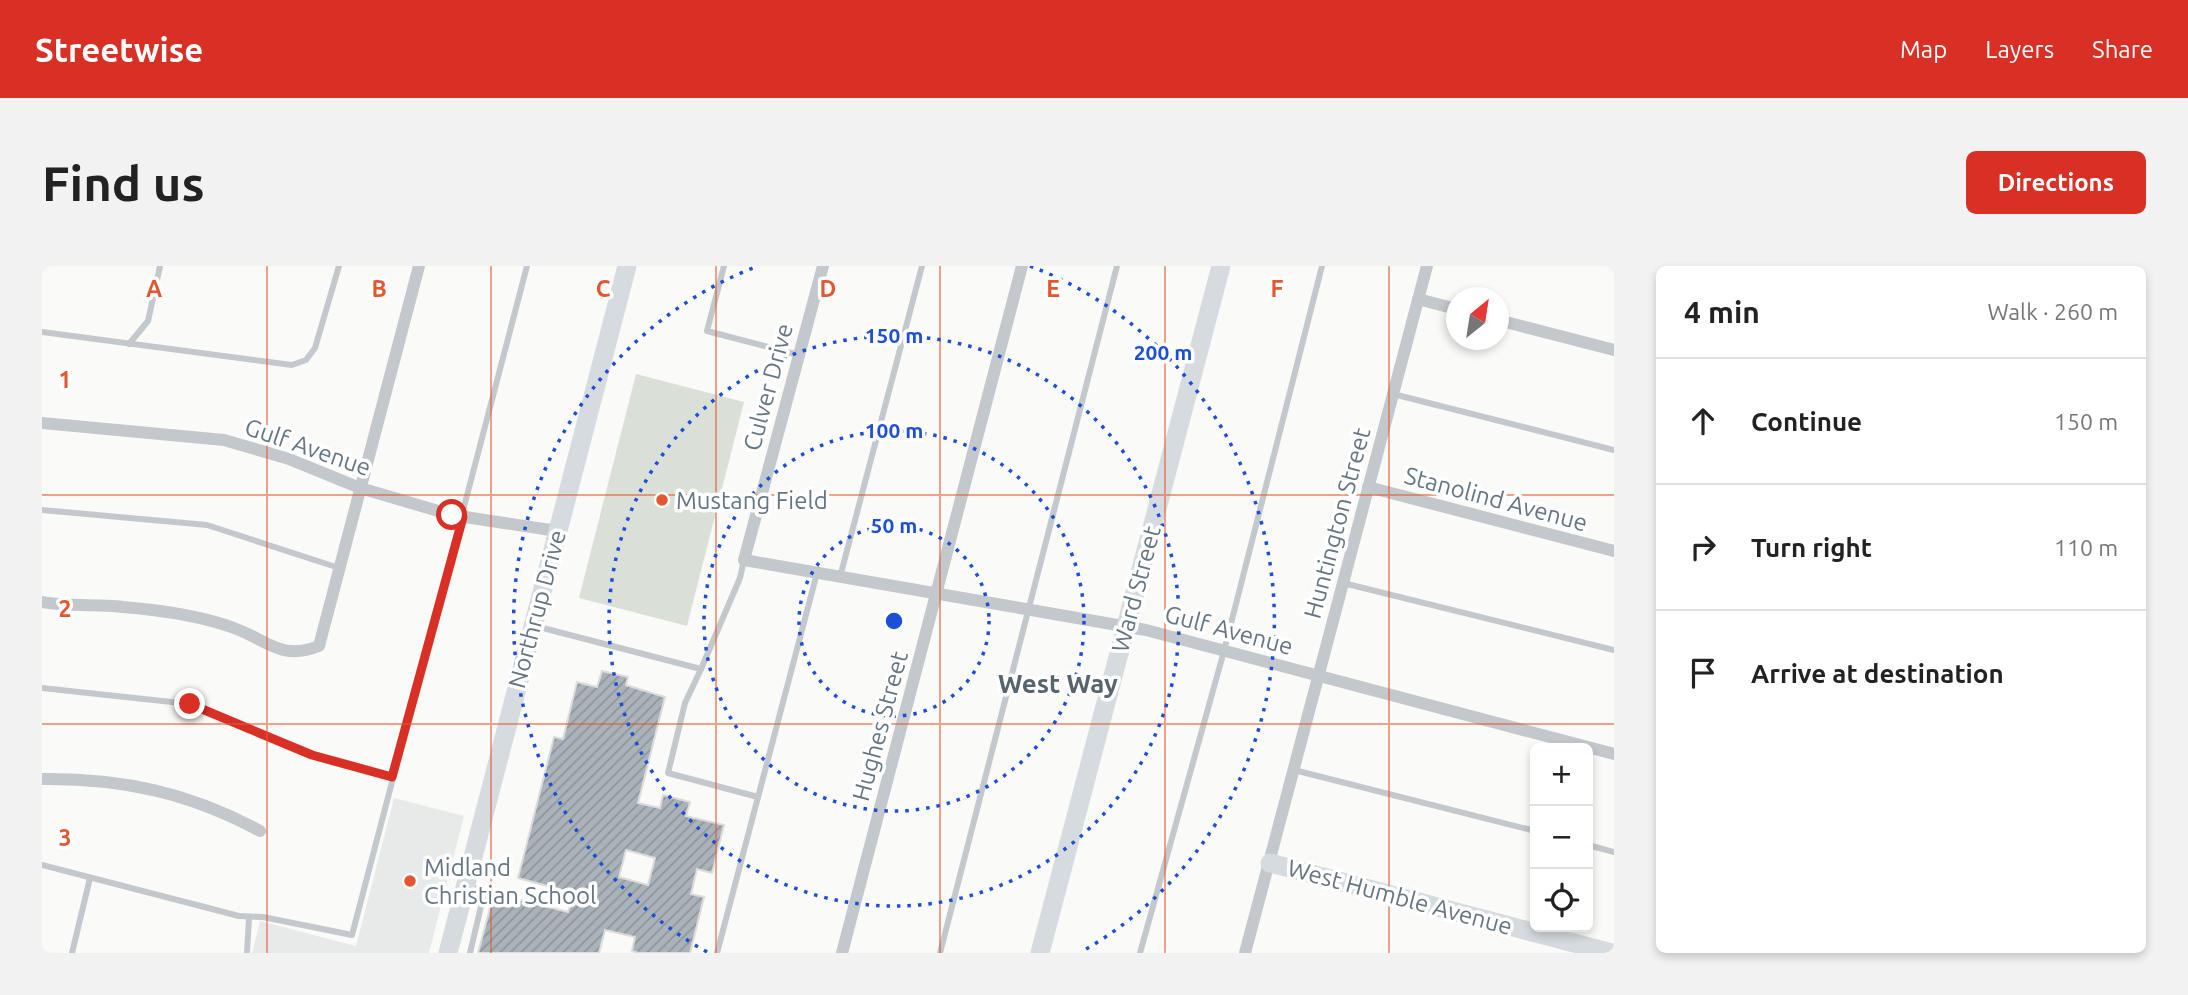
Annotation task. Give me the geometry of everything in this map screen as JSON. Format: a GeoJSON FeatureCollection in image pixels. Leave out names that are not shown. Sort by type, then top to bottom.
{"type":"FeatureCollection","features":[{"type":"Feature","properties":{"kind":"street"},"geometry":{"type":"LineString","coordinates":[[42,602],[63,606],[121,606],[180,614],[234,628],[273,648],[300,654],[318,646],[419,266]]}},
{"type":"Feature","properties":{"kind":"street","name":"Northrup Drive"},"geometry":{"type":"LineString","coordinates":[[448,953],[627,266]]}},
{"type":"Feature","properties":{"kind":"street","name":"Culver Drive"},"geometry":{"type":"LineString","coordinates":[[744,560],[822,266]]}},
{"type":"Feature","properties":{"kind":"street","name":"Hughes Street"},"geometry":{"type":"LineString","coordinates":[[842,953],[1022,266]]}},
{"type":"Feature","properties":{"kind":"street","name":"Ward Street"},"geometry":{"type":"LineString","coordinates":[[1041,953],[1221,266]]}},
{"type":"Feature","properties":{"kind":"street","name":"Huntington Street"},"geometry":{"type":"LineString","coordinates":[[1245,953],[1427,266]]}},
{"type":"Feature","properties":{"kind":"street"},"geometry":{"type":"LineString","coordinates":[[1418,299],[1446,306]]}},
{"type":"Feature","properties":{"kind":"street"},"geometry":{"type":"LineString","coordinates":[[1509,323],[1614,350]]}},
{"type":"Feature","properties":{"kind":"street","name":"Gulf Avenue"},"geometry":{"type":"LineString","coordinates":[[42,423],[224,440],[289,459],[360,488],[463,517],[557,531]]}},
{"type":"Feature","properties":{"kind":"street","name":"Stanolind Avenue"},"geometry":{"type":"LineString","coordinates":[[1368,487],[1614,551]]}},
{"type":"Feature","properties":{"kind":"street","name":"Gulf Avenue"},"geometry":{"type":"LineString","coordinates":[[744,560],[1126,626],[1614,754]]}},
{"type":"Feature","properties":{"kind":"street"},"geometry":{"type":"LineString","coordinates":[[42,779],[84,779],[165,791],[223,811],[260,831]]}},
{"type":"Feature","properties":{"kind":"street","name":"West Humble Avenue"},"geometry":{"type":"LineString","coordinates":[[1269,863],[1612,953]]}},
{"type":"Feature","properties":{"kind":"lane"},"geometry":{"type":"LineString","coordinates":[[129,344],[148,321],[160,266]]}},
{"type":"Feature","properties":{"kind":"lane"},"geometry":{"type":"LineString","coordinates":[[42,332],[265,362],[300,363],[315,348],[339,266]]}},
{"type":"Feature","properties":{"kind":"lane"},"geometry":{"type":"LineString","coordinates":[[42,865],[249,918],[263,917],[352,936],[527,266]]}},
{"type":"Feature","properties":{"kind":"lane"},"geometry":{"type":"LineString","coordinates":[[723,266],[707,331],[799,355]]}},
{"type":"Feature","properties":{"kind":"lane"},"geometry":{"type":"LineString","coordinates":[[840,577],[922,266]]}},
{"type":"Feature","properties":{"kind":"lane"},"geometry":{"type":"LineString","coordinates":[[940,953],[1117,266]]}},
{"type":"Feature","properties":{"kind":"lane"},"geometry":{"type":"LineString","coordinates":[[1140,953],[1224,651],[1322,266]]}},
{"type":"Feature","properties":{"kind":"lane"},"geometry":{"type":"LineString","coordinates":[[1393,394],[1614,450]]}},
{"type":"Feature","properties":{"kind":"lane"},"geometry":{"type":"LineString","coordinates":[[42,510],[207,525],[340,568]]}},
{"type":"Feature","properties":{"kind":"lane"},"geometry":{"type":"LineString","coordinates":[[744,560],[740,578],[685,703],[668,773],[758,797]]}},
{"type":"Feature","properties":{"kind":"lane"},"geometry":{"type":"LineString","coordinates":[[717,953],[817,573]]}},
{"type":"Feature","properties":{"kind":"lane"},"geometry":{"type":"LineString","coordinates":[[1343,583],[1614,650]]}},
{"type":"Feature","properties":{"kind":"lane"},"geometry":{"type":"LineString","coordinates":[[533,626],[701,669]]}},
{"type":"Feature","properties":{"kind":"lane"},"geometry":{"type":"LineString","coordinates":[[42,688],[190,704],[312,755],[392,777]]}},
{"type":"Feature","properties":{"kind":"lane"},"geometry":{"type":"LineString","coordinates":[[1294,770],[1530,830]]}},
{"type":"Feature","properties":{"kind":"lane"},"geometry":{"type":"LineString","coordinates":[[1593,846],[1614,852]]}},
{"type":"Feature","properties":{"kind":"lane"},"geometry":{"type":"LineString","coordinates":[[72,953],[90,878]]}},
{"type":"Feature","properties":{"kind":"lane"},"geometry":{"type":"LineString","coordinates":[[466,884],[480,890],[483,898],[470,953]]}},
{"type":"Feature","properties":{"kind":"lane"},"geometry":{"type":"LineString","coordinates":[[247,953],[249,918]]}},
{"type":"Feature","properties":{"kind":"shaded area","name":"Mustang Field"},"geometry":{"type":"Polygon","coordinates":[[[636,374],[744,402],[687,626],[579,598],[636,374]]]}},
{"type":"Feature","properties":{"kind":"shaded area","name":"Midland Christian School"},"geometry":{"type":"Polygon","coordinates":[[[394,798],[464,816],[429,953],[252,953],[260,921],[356,946],[394,798]]]}},
{"type":"Feature","properties":{"kind":"building"},"geometry":{"type":"Polygon","coordinates":[[[602,671],[628,677],[626,685],[665,697],[638,803],[660,808],[663,795],[690,802],[686,816],[724,825],[712,873],[697,869],[691,894],[704,897],[690,953],[639,953],[632,951],[635,937],[605,930],[599,953],[478,953],[494,893],[568,912],[573,893],[518,878],[554,737],[563,739],[577,682],[597,687],[602,671]],[[626,850],[619,877],[648,885],[655,858],[626,850]]]}},
{"type":"Feature","properties":{"kind":"place","name":"Mustang Field"},"geometry":{"type":"Point","coordinates":[662,500]}},
{"type":"Feature","properties":{"kind":"place","name":"Midland Christian School"},"geometry":{"type":"Point","coordinates":[410,881]}},
{"type":"Feature","properties":{"kind":"district","name":"West Way"},"geometry":{"type":"Point","coordinates":[1058,683]}},
{"type":"Feature","properties":{"kind":"route"},"geometry":{"type":"LineString","coordinates":[[190,704],[312,755],[392,777],[463,517],[452,515]]}}]}
